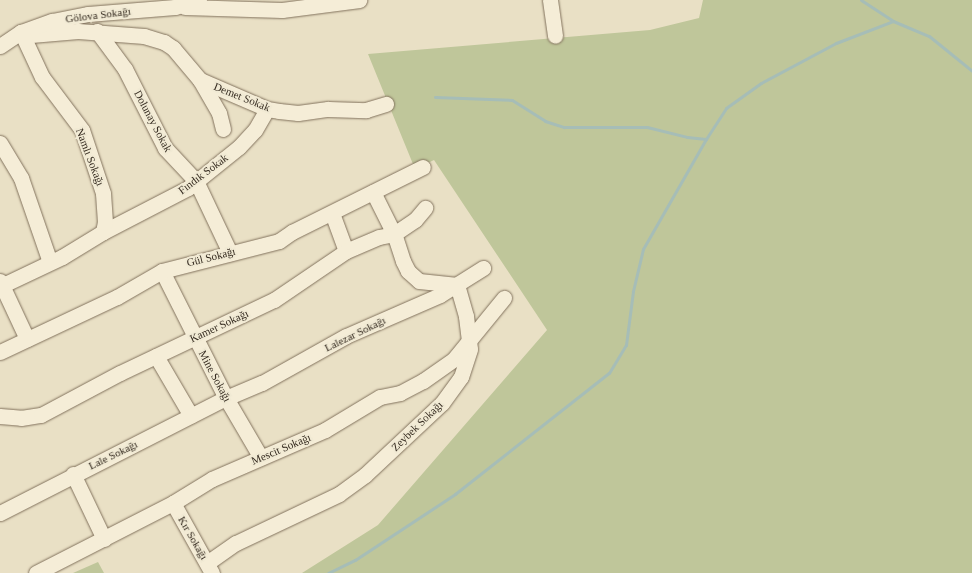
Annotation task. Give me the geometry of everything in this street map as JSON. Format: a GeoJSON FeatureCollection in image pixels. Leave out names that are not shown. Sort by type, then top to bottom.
{"type":"FeatureCollection","features":[{"type":"Feature","properties":{"kind":"street","name":"Gölova Sokağı"},"geometry":{"type":"LineString","coordinates":[[23,34],[52,22],[88,14],[175,7],[199,0]]}},
{"type":"Feature","properties":{"kind":"street"},"geometry":{"type":"LineString","coordinates":[[175,7],[282,10],[359,0]]}},
{"type":"Feature","properties":{"kind":"street"},"geometry":{"type":"LineString","coordinates":[[550,0],[555,36]]}},
{"type":"Feature","properties":{"kind":"street"},"geometry":{"type":"LineString","coordinates":[[0,46],[23,34],[97,31],[144,36],[164,42],[173,48],[200,80]]}},
{"type":"Feature","properties":{"kind":"street","name":"Dolunay Sokak"},"geometry":{"type":"LineString","coordinates":[[97,31],[124,69],[165,148],[196,181],[230,253]]}},
{"type":"Feature","properties":{"kind":"street","name":"Namlı Sokağı"},"geometry":{"type":"LineString","coordinates":[[23,34],[42,77],[82,130],[103,193],[105,222],[103,232]]}},
{"type":"Feature","properties":{"kind":"street","name":"Demet Sokak"},"geometry":{"type":"LineString","coordinates":[[200,80],[267,109],[298,113],[328,109],[366,110],[386,104]]}},
{"type":"Feature","properties":{"kind":"street","name":"Demet Sokak"},"geometry":{"type":"LineString","coordinates":[[200,80],[219,113],[223,129]]}},
{"type":"Feature","properties":{"kind":"street","name":"Fındık Sokak"},"geometry":{"type":"LineString","coordinates":[[103,232],[147,211],[196,181],[239,146],[255,130],[267,109]]}},
{"type":"Feature","properties":{"kind":"street"},"geometry":{"type":"LineString","coordinates":[[0,143],[21,178],[50,262]]}},
{"type":"Feature","properties":{"kind":"street","name":"Gül Sokağı"},"geometry":{"type":"LineString","coordinates":[[0,352],[117,297],[162,271],[279,241],[423,167]]}},
{"type":"Feature","properties":{"kind":"street"},"geometry":{"type":"LineString","coordinates":[[373,192],[394,234],[402,261],[419,281],[457,286]]}},
{"type":"Feature","properties":{"kind":"street","name":"Kamer Sokağı"},"geometry":{"type":"LineString","coordinates":[[0,416],[21,418],[41,415],[156,356],[274,300],[346,251],[379,237],[394,234],[415,220],[425,208]]}},
{"type":"Feature","properties":{"kind":"street"},"geometry":{"type":"LineString","coordinates":[[332,213],[346,251]]}},
{"type":"Feature","properties":{"kind":"street"},"geometry":{"type":"LineString","coordinates":[[27,339],[2,283],[50,262],[103,232]]}},
{"type":"Feature","properties":{"kind":"street","name":"Lalezar Sokağı"},"geometry":{"type":"LineString","coordinates":[[226,398],[262,383],[346,336],[457,286],[483,268]]}},
{"type":"Feature","properties":{"kind":"street","name":"Mine Sokağı"},"geometry":{"type":"LineString","coordinates":[[162,271],[226,398],[261,458]]}},
{"type":"Feature","properties":{"kind":"street","name":"Zeybek Sokağı"},"geometry":{"type":"LineString","coordinates":[[210,568],[236,543],[339,494],[364,475],[442,403],[461,377],[470,349],[466,316],[457,286]]}},
{"type":"Feature","properties":{"kind":"street","name":"Mescit Sokağı"},"geometry":{"type":"LineString","coordinates":[[36,573],[104,539],[212,479],[337,424],[380,397],[400,392],[423,381],[454,359],[504,298]]}},
{"type":"Feature","properties":{"kind":"street"},"geometry":{"type":"LineString","coordinates":[[156,356],[191,416]]}},
{"type":"Feature","properties":{"kind":"street","name":"Lale Sokağı"},"geometry":{"type":"LineString","coordinates":[[0,513],[73,474],[226,398]]}},
{"type":"Feature","properties":{"kind":"street"},"geometry":{"type":"LineString","coordinates":[[73,474],[104,539]]}},
{"type":"Feature","properties":{"kind":"street","name":"Kır Sokağı"},"geometry":{"type":"LineString","coordinates":[[173,502],[210,568]]}},
{"type":"Feature","properties":{"kind":"green space"},"geometry":{"type":"Polygon","coordinates":[[[703,0],[972,0],[972,573],[302,573],[378,525],[547,330],[434,160],[415,169],[368,54],[650,30],[699,18],[703,0]]]}},
{"type":"Feature","properties":{"kind":"green space"},"geometry":{"type":"Polygon","coordinates":[[[98,562],[104,573],[73,573],[98,562]]]}},
{"type":"Feature","properties":{"kind":"waterway"},"geometry":{"type":"LineString","coordinates":[[861,0],[893,21],[929,36],[972,71]]}},
{"type":"Feature","properties":{"kind":"waterway"},"geometry":{"type":"LineString","coordinates":[[328,573],[355,560],[455,494],[609,373],[626,345],[633,291],[643,249],[706,139],[726,108],[761,83],[836,43],[893,21]]}},
{"type":"Feature","properties":{"kind":"waterway"},"geometry":{"type":"LineString","coordinates":[[435,97],[512,100],[545,121],[564,127],[647,127],[687,137],[706,139]]}}]}
